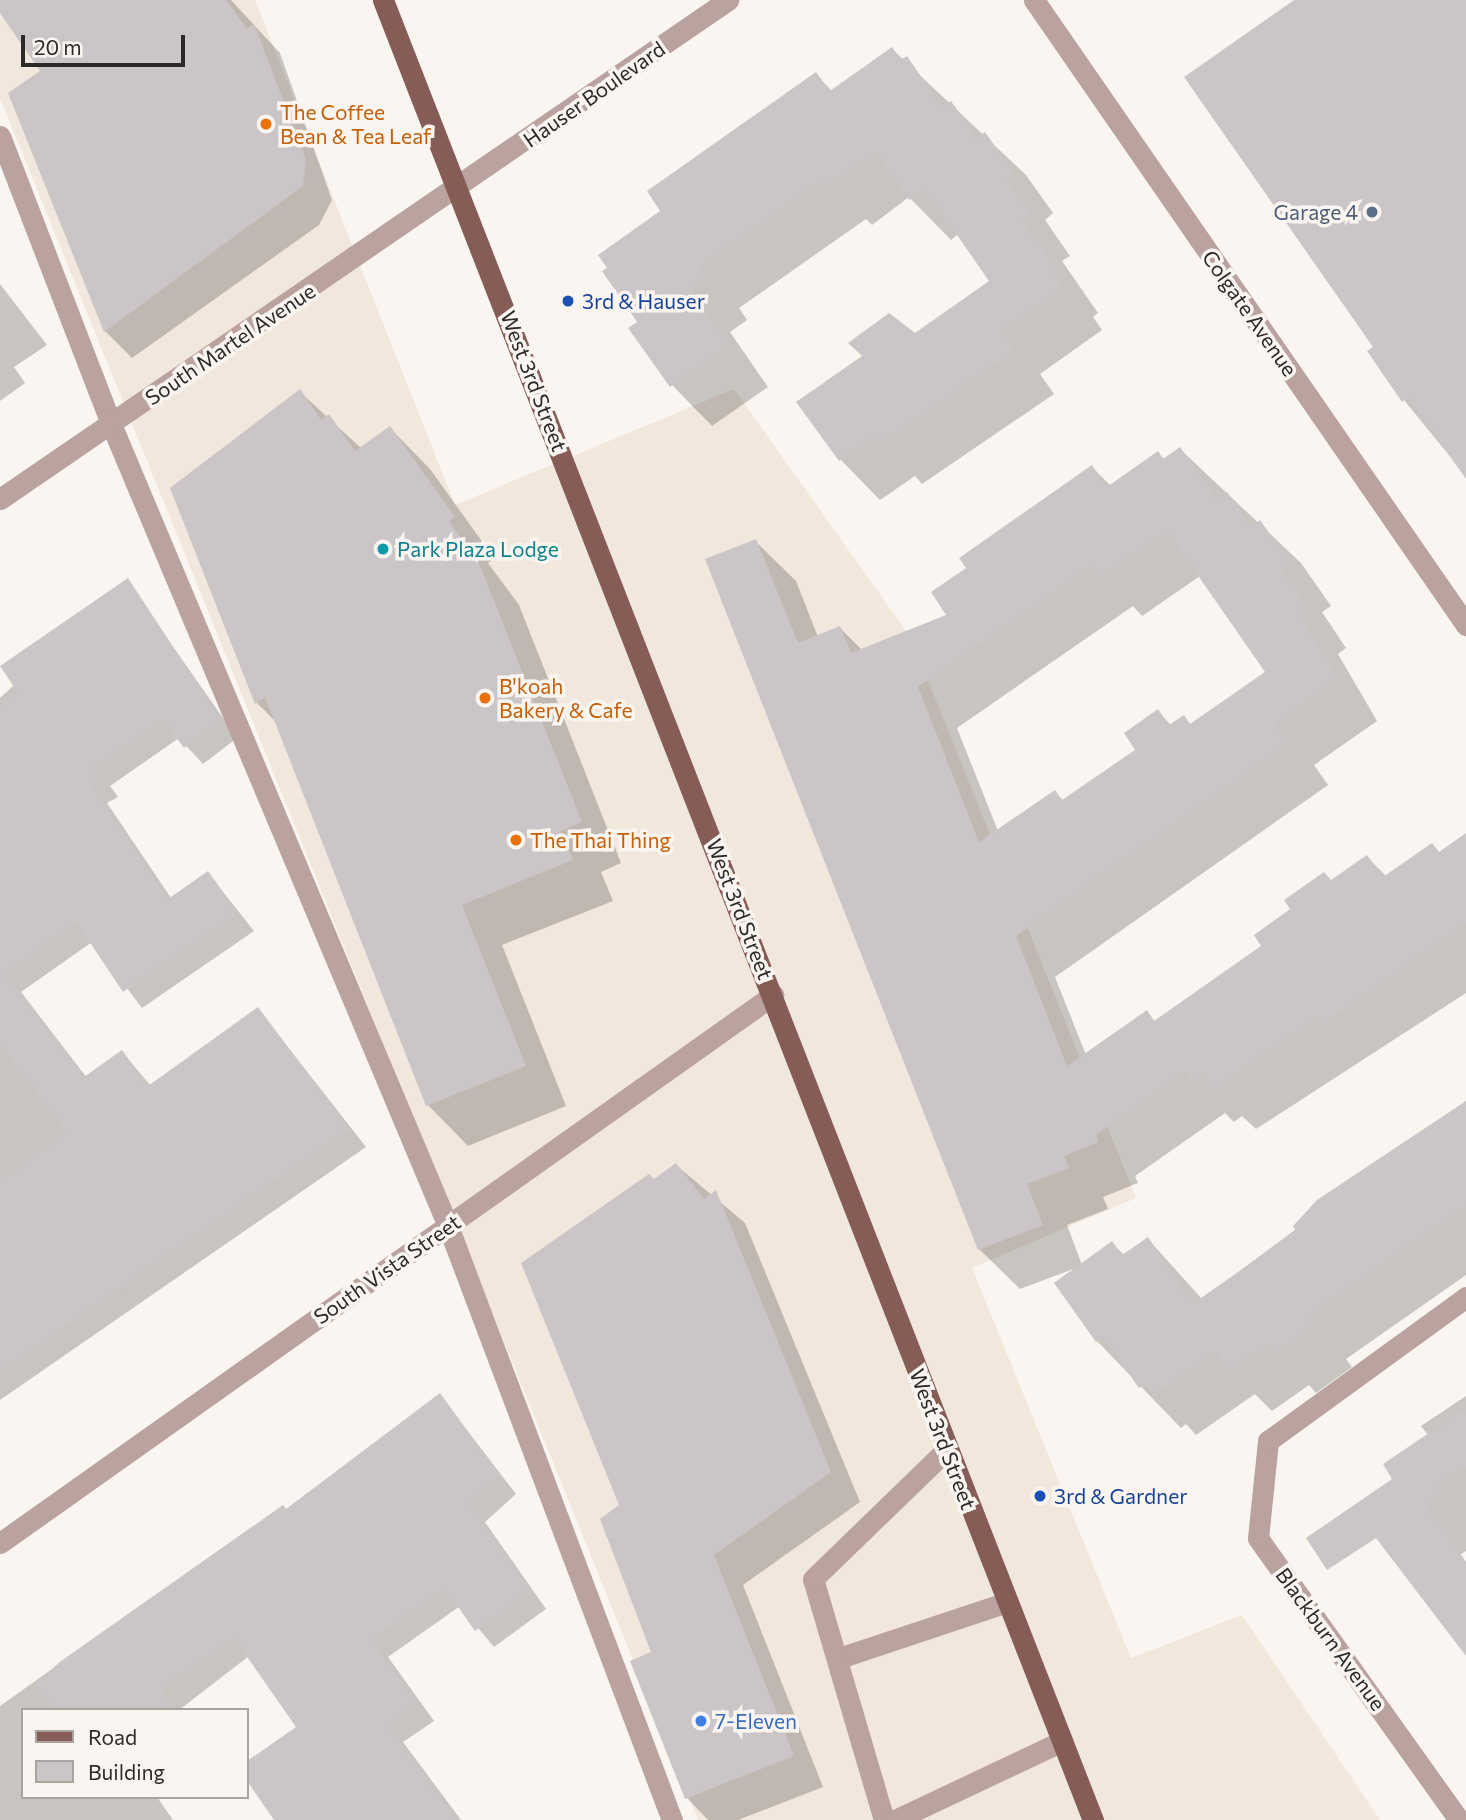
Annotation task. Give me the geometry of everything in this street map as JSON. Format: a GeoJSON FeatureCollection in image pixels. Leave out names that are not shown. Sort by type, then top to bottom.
{"type":"FeatureCollection","features":[{"type":"Feature","properties":{"kind":"main road","name":"West 3rd Street"},"geometry":{"type":"LineString","coordinates":[[383,0],[460,188],[1093,1820]]}},
{"type":"Feature","properties":{"kind":"street","name":"Hauser Boulevard"},"geometry":{"type":"LineString","coordinates":[[460,188],[729,0]]}},
{"type":"Feature","properties":{"kind":"street","name":"Colgate Avenue"},"geometry":{"type":"LineString","coordinates":[[1034,0],[1466,625]]}},
{"type":"Feature","properties":{"kind":"street"},"geometry":{"type":"LineString","coordinates":[[0,136],[110,424],[448,1226],[672,1820]]}},
{"type":"Feature","properties":{"kind":"street","name":"South Martel Avenue"},"geometry":{"type":"LineString","coordinates":[[0,499],[460,188]]}},
{"type":"Feature","properties":{"kind":"street","name":"South Vista Street"},"geometry":{"type":"LineString","coordinates":[[0,1543],[773,995]]}},
{"type":"Feature","properties":{"kind":"street","name":"Blackburn Avenue"},"geometry":{"type":"LineString","coordinates":[[1460,1820],[1258,1538],[1268,1441],[1466,1297]]}},
{"type":"Feature","properties":{"kind":"street"},"geometry":{"type":"LineString","coordinates":[[884,1820],[839,1658],[813,1579],[850,1536],[947,1449]]}},
{"type":"Feature","properties":{"kind":"street"},"geometry":{"type":"LineString","coordinates":[[839,1658],[1007,1602]]}},
{"type":"Feature","properties":{"kind":"street"},"geometry":{"type":"LineString","coordinates":[[895,1820],[1062,1741]]}},
{"type":"Feature","properties":{"kind":"shaded area"},"geometry":{"type":"Polygon","coordinates":[[[0,0],[255,0],[455,505],[734,389],[911,638],[1136,1198],[972,1268],[1131,1658],[1242,1615],[1380,1820],[698,1820],[0,98],[0,0]]]}},
{"type":"Feature","properties":{"kind":"building"},"geometry":{"type":"Polygon","coordinates":[[[0,0],[226,0],[247,29],[254,24],[306,159],[303,186],[104,332],[8,93],[40,71],[0,13],[0,0]]]}},
{"type":"Feature","properties":{"kind":"building","name":"Garage 4"},"geometry":{"type":"Polygon","coordinates":[[[1294,0],[1466,0],[1466,479],[1408,397],[1402,402],[1367,351],[1373,347],[1184,77],[1294,0]]]}},
{"type":"Feature","properties":{"kind":"building"},"geometry":{"type":"Polygon","coordinates":[[[892,47],[901,60],[907,56],[942,107],[951,101],[977,138],[985,132],[1013,172],[1006,178],[1031,214],[1023,220],[1059,272],[1054,276],[1063,289],[1000,332],[1014,352],[880,444],[874,436],[839,461],[796,402],[862,356],[848,343],[889,313],[915,333],[989,281],[925,189],[909,200],[875,152],[830,185],[825,179],[699,267],[708,278],[691,290],[729,345],[670,387],[628,328],[637,322],[602,271],[607,268],[598,255],[660,211],[647,191],[816,72],[830,91],[892,47]]]}},
{"type":"Feature","properties":{"kind":"building"},"geometry":{"type":"Polygon","coordinates":[[[300,389],[321,420],[329,414],[355,451],[390,426],[455,517],[449,521],[479,563],[582,822],[561,831],[573,860],[462,905],[526,1066],[426,1106],[265,697],[255,704],[170,488],[300,389]]]}},
{"type":"Feature","properties":{"kind":"building"},"geometry":{"type":"Polygon","coordinates":[[[1180,447],[1217,499],[1227,492],[1251,527],[1260,520],[1292,565],[1283,571],[1307,607],[1299,613],[1338,680],[1275,724],[1289,744],[1016,936],[1067,1066],[1147,1010],[1154,1021],[1261,946],[1254,935],[1290,909],[1284,900],[1324,872],[1331,880],[1367,855],[1383,877],[1432,843],[1439,852],[1466,833],[1466,924],[1321,1026],[1316,1018],[1214,1090],[1203,1074],[1192,1082],[1185,1072],[1096,1135],[1098,1142],[1064,1156],[1069,1168],[1027,1184],[1043,1225],[978,1250],[705,559],[756,539],[798,643],[840,626],[851,653],[946,615],[931,592],[966,568],[959,558],[1092,465],[1107,487],[1158,451],[1163,459],[1180,447]],[[1167,531],[1101,577],[1093,566],[918,687],[979,842],[1055,790],[1062,800],[1135,750],[1124,733],[1158,709],[1169,725],[1184,715],[1190,724],[1265,672],[1167,531]]]}},
{"type":"Feature","properties":{"kind":"building"},"geometry":{"type":"Polygon","coordinates":[[[128,578],[221,720],[184,748],[163,720],[94,768],[101,779],[91,785],[168,899],[208,871],[238,913],[123,992],[77,923],[5,973],[84,1077],[122,1050],[148,1086],[258,1007],[349,1129],[0,1372],[0,1180],[67,1133],[0,1045],[0,705],[18,693],[0,666],[128,578]]]}},
{"type":"Feature","properties":{"kind":"building"},"geometry":{"type":"Polygon","coordinates":[[[1466,1101],[1466,1206],[1307,1318],[1313,1326],[1274,1354],[1268,1345],[1230,1372],[1216,1352],[1154,1395],[1146,1384],[1139,1388],[1103,1337],[1096,1342],[1054,1283],[1112,1241],[1122,1255],[1148,1237],[1194,1303],[1296,1231],[1293,1226],[1317,1200],[1466,1101]]]}},
{"type":"Feature","properties":{"kind":"building"},"geometry":{"type":"Polygon","coordinates":[[[676,1163],[704,1199],[716,1190],[831,1472],[714,1555],[794,1756],[685,1799],[630,1661],[651,1652],[600,1519],[619,1505],[521,1263],[649,1174],[654,1179],[676,1163]]]}},
{"type":"Feature","properties":{"kind":"building"},"geometry":{"type":"Polygon","coordinates":[[[440,1393],[500,1476],[470,1504],[531,1591],[475,1631],[445,1588],[372,1640],[418,1703],[387,1725],[458,1820],[274,1820],[248,1782],[248,1760],[296,1727],[234,1638],[162,1689],[175,1708],[52,1708],[35,1684],[61,1661],[283,1505],[286,1509],[440,1393]]]}},
{"type":"Feature","properties":{"kind":"building"},"geometry":{"type":"Polygon","coordinates":[[[1466,1408],[1466,1467],[1438,1486],[1443,1495],[1427,1506],[1466,1562],[1466,1656],[1376,1538],[1327,1570],[1306,1538],[1392,1479],[1383,1464],[1466,1408]]]}},
{"type":"Feature","properties":{"kind":"place","name":"The Coffee Bean & Tea Leaf"},"geometry":{"type":"Point","coordinates":[266,124]}},
{"type":"Feature","properties":{"kind":"place","name":"Garage 4"},"geometry":{"type":"Point","coordinates":[1372,212]}},
{"type":"Feature","properties":{"kind":"place","name":"3rd & Hauser"},"geometry":{"type":"Point","coordinates":[568,301]}},
{"type":"Feature","properties":{"kind":"place","name":"Park Plaza Lodge"},"geometry":{"type":"Point","coordinates":[383,549]}},
{"type":"Feature","properties":{"kind":"place","name":"B'koah Bakery & Cafe"},"geometry":{"type":"Point","coordinates":[485,698]}},
{"type":"Feature","properties":{"kind":"place","name":"The Thai Thing"},"geometry":{"type":"Point","coordinates":[516,840]}},
{"type":"Feature","properties":{"kind":"place","name":"3rd & Gardner"},"geometry":{"type":"Point","coordinates":[1040,1496]}},
{"type":"Feature","properties":{"kind":"place","name":"7-Eleven"},"geometry":{"type":"Point","coordinates":[701,1721]}}]}
